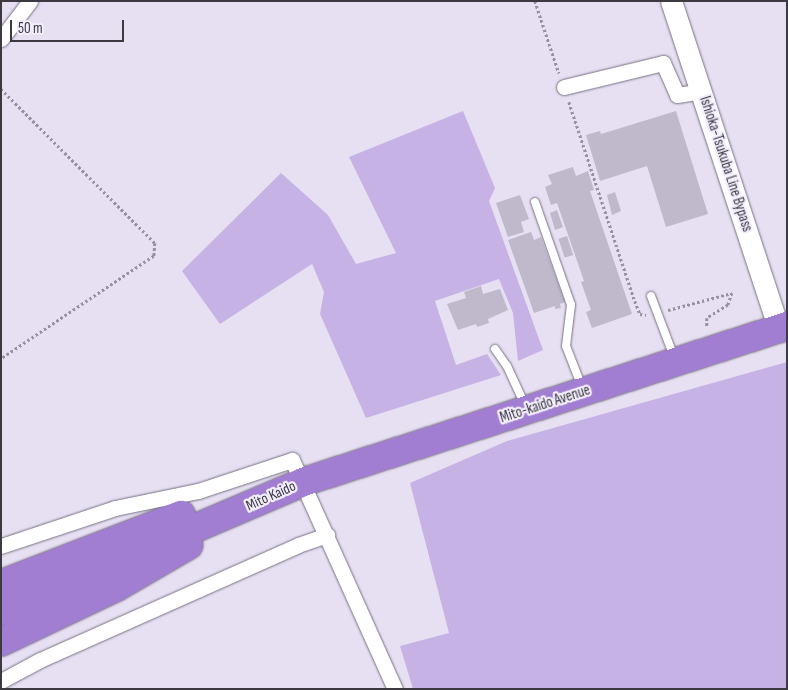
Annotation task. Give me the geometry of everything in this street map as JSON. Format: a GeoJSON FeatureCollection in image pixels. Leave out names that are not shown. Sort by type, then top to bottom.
{"type":"FeatureCollection","features":[{"type":"Feature","properties":{"kind":"highway","name":"Mito-kaido Avenue"},"geometry":{"type":"LineString","coordinates":[[303,482],[783,327]]}},
{"type":"Feature","properties":{"kind":"highway","name":"Mito Kaido"},"geometry":{"type":"LineString","coordinates":[[1,610],[303,482]]}},
{"type":"Feature","properties":{"kind":"highway","name":"Mito Kaido"},"geometry":{"type":"LineString","coordinates":[[1,584],[165,520],[275,486],[303,482]]}},
{"type":"Feature","properties":{"kind":"highway"},"geometry":{"type":"LineString","coordinates":[[1,642],[117,587],[208,534],[238,511]]}},
{"type":"Feature","properties":{"kind":"main road","name":"Ishioka-Tsukuba Line Bypass"},"geometry":{"type":"LineString","coordinates":[[671,1],[783,327]]}},
{"type":"Feature","properties":{"kind":"street"},"geometry":{"type":"LineString","coordinates":[[1,39],[30,1]]}},
{"type":"Feature","properties":{"kind":"street"},"geometry":{"type":"LineString","coordinates":[[564,87],[663,63],[677,94],[702,92]]}},
{"type":"Feature","properties":{"kind":"street"},"geometry":{"type":"LineString","coordinates":[[1,546],[115,508],[198,491],[292,460],[395,689]]}},
{"type":"Feature","properties":{"kind":"street"},"geometry":{"type":"LineString","coordinates":[[1,681],[40,660],[298,545],[327,536]]}},
{"type":"Feature","properties":{"kind":"lane"},"geometry":{"type":"LineString","coordinates":[[535,202],[571,305],[566,346],[583,391]]}},
{"type":"Feature","properties":{"kind":"lane"},"geometry":{"type":"LineString","coordinates":[[651,296],[676,362]]}},
{"type":"Feature","properties":{"kind":"lane"},"geometry":{"type":"LineString","coordinates":[[495,349],[507,366],[527,409]]}},
{"type":"Feature","properties":{"kind":"path"},"geometry":{"type":"LineString","coordinates":[[535,1],[640,314],[657,312],[732,293],[728,306],[707,318],[707,326]]}},
{"type":"Feature","properties":{"kind":"path"},"geometry":{"type":"LineString","coordinates":[[1,89],[155,243],[154,256],[1,359]]}},
{"type":"Feature","properties":{"kind":"shaded area"},"geometry":{"type":"Polygon","coordinates":[[[463,111],[495,188],[489,201],[543,350],[518,361],[513,313],[499,279],[435,301],[456,365],[487,354],[501,375],[366,418],[320,314],[324,292],[312,264],[220,324],[182,271],[281,173],[328,215],[356,264],[396,253],[349,157],[463,111]]]}},
{"type":"Feature","properties":{"kind":"shaded area"},"geometry":{"type":"Polygon","coordinates":[[[787,362],[787,689],[413,689],[400,646],[449,633],[410,483],[507,441],[787,362]]]}},
{"type":"Feature","properties":{"kind":"building"},"geometry":{"type":"Polygon","coordinates":[[[676,111],[708,214],[666,227],[647,166],[600,181],[586,135],[600,131],[601,134],[676,111]]]}},
{"type":"Feature","properties":{"kind":"building"},"geometry":{"type":"Polygon","coordinates":[[[573,167],[576,176],[588,171],[594,190],[590,191],[632,314],[592,328],[586,312],[591,310],[581,282],[584,281],[557,203],[551,205],[545,187],[552,184],[548,175],[573,167]]]}},
{"type":"Feature","properties":{"kind":"building"},"geometry":{"type":"Polygon","coordinates":[[[615,192],[621,211],[612,215],[607,195],[615,192]]]}},
{"type":"Feature","properties":{"kind":"building"},"geometry":{"type":"Polygon","coordinates":[[[520,195],[529,219],[521,222],[524,232],[508,237],[496,203],[520,195]]]}},
{"type":"Feature","properties":{"kind":"building"},"geometry":{"type":"Polygon","coordinates":[[[557,210],[563,227],[555,230],[550,213],[557,210]]]}},
{"type":"Feature","properties":{"kind":"building"},"geometry":{"type":"Polygon","coordinates":[[[531,232],[534,240],[541,237],[565,302],[560,304],[561,308],[555,309],[555,306],[534,313],[508,240],[531,232]]]}},
{"type":"Feature","properties":{"kind":"building"},"geometry":{"type":"Polygon","coordinates":[[[567,236],[573,255],[565,258],[558,239],[567,236]]]}},
{"type":"Feature","properties":{"kind":"building"},"geometry":{"type":"Polygon","coordinates":[[[481,286],[483,294],[500,289],[508,310],[488,319],[489,323],[477,327],[476,324],[458,330],[447,304],[466,298],[464,292],[481,286]]]}}]}
